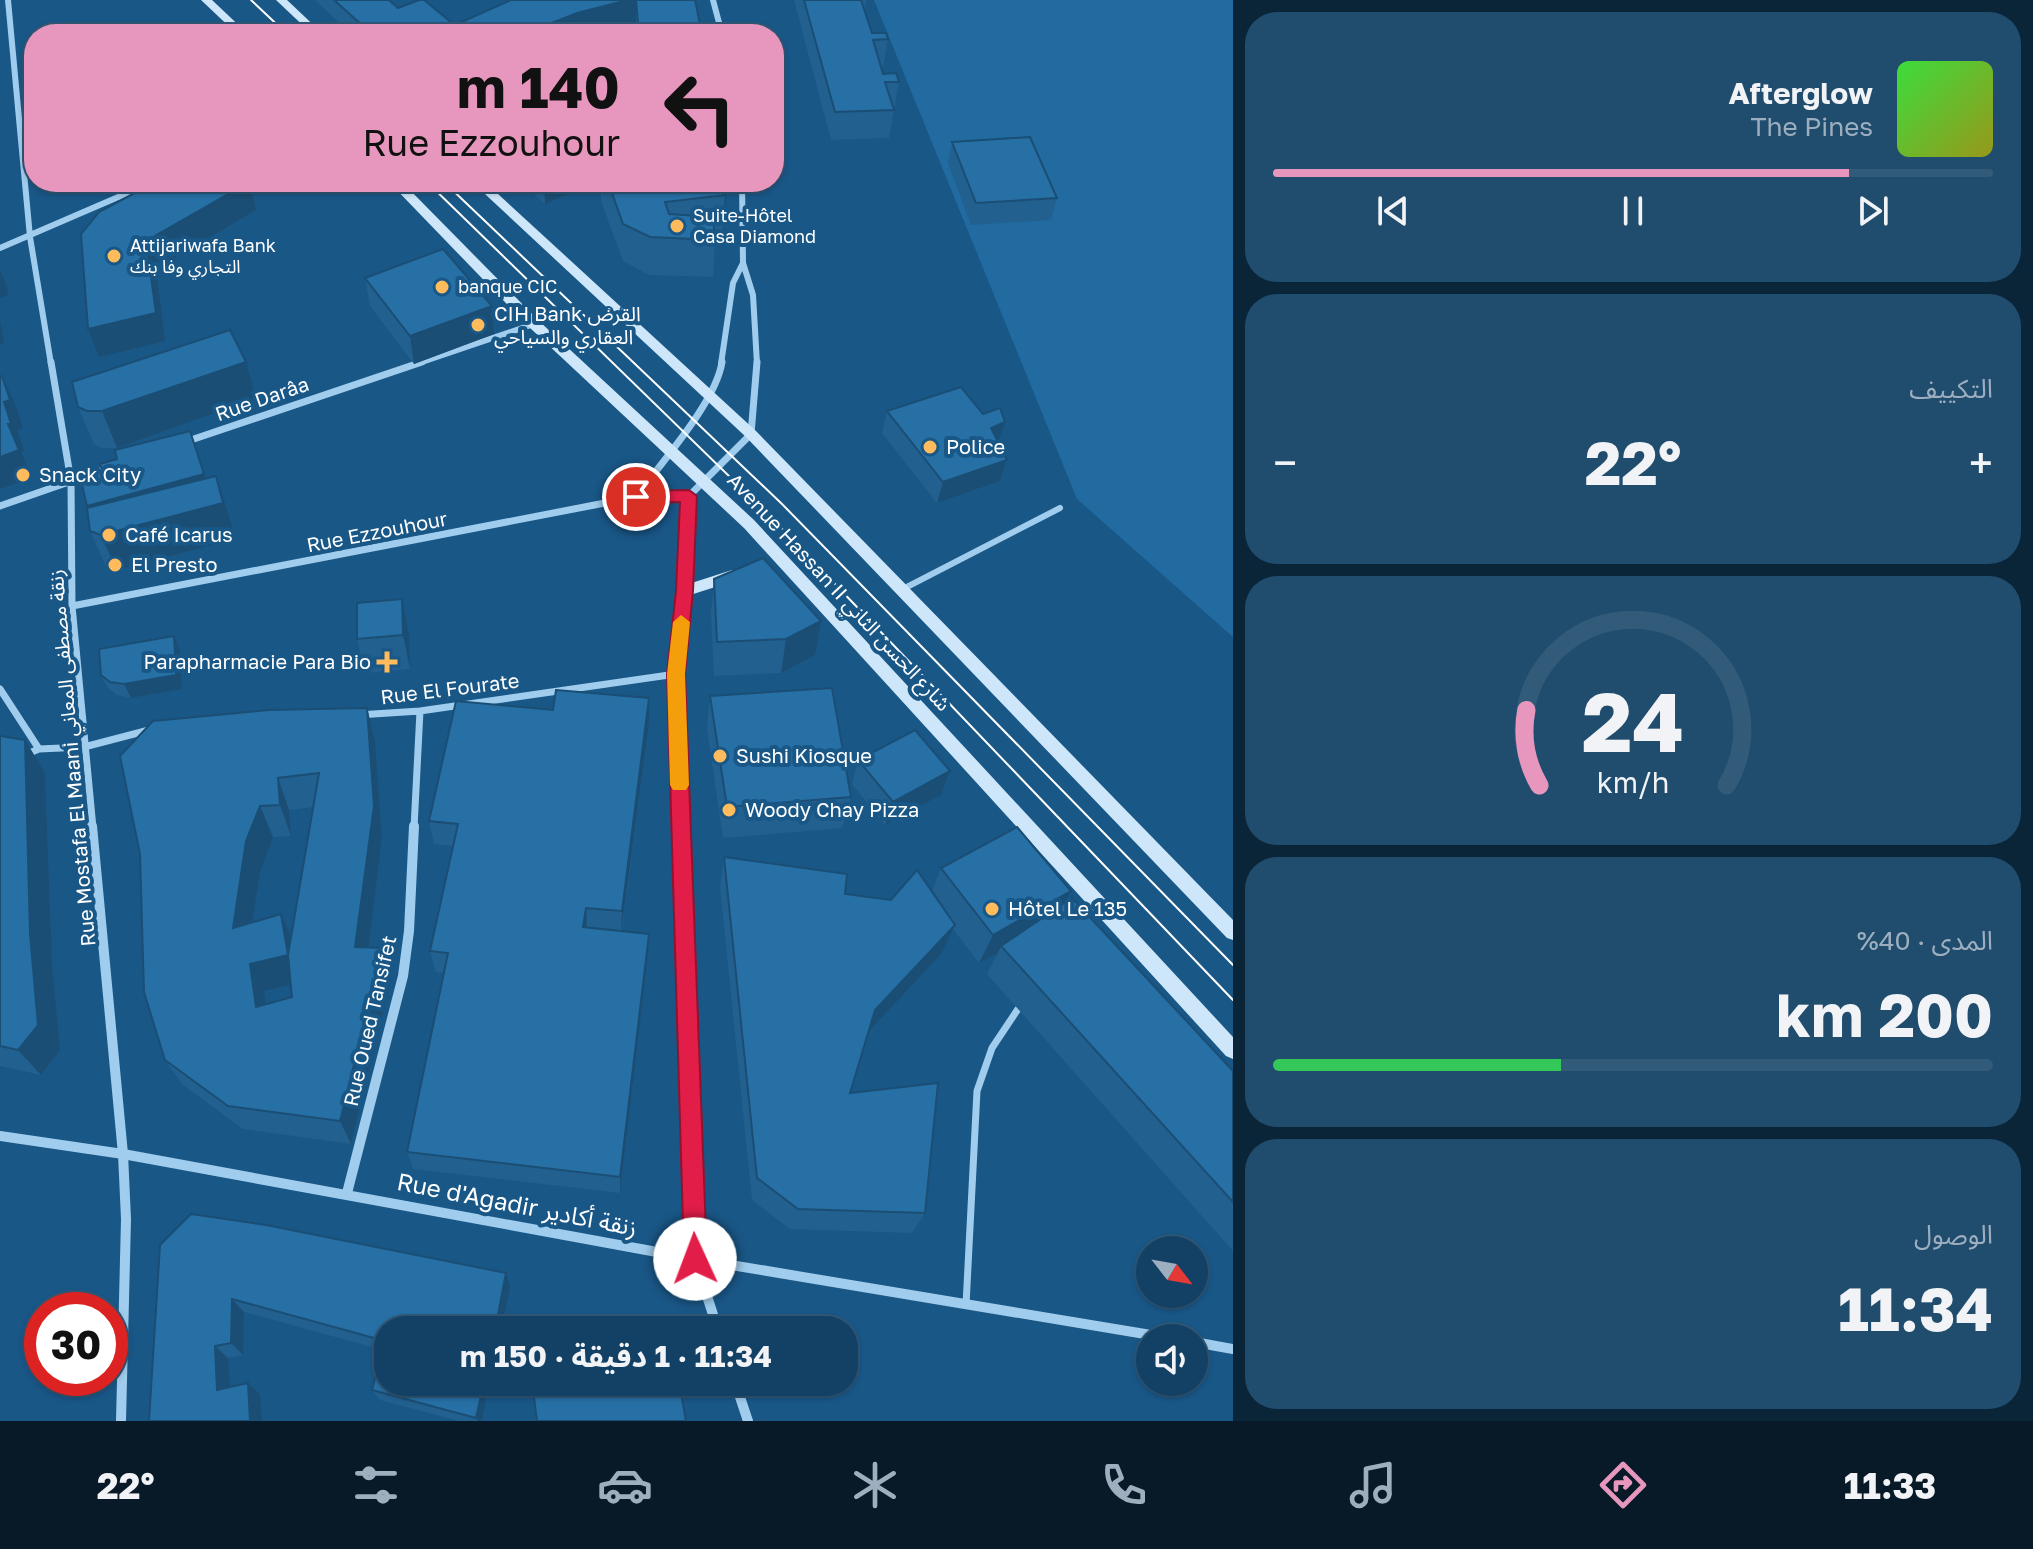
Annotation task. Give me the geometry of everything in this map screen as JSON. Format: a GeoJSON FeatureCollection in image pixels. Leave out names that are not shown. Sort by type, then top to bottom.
{"type":"FeatureCollection","features":[{"type":"Feature","properties":{"kind":"main road"},"geometry":{"type":"LineString","coordinates":[[206,0],[232,24]]}},
{"type":"Feature","properties":{"kind":"main road"},"geometry":{"type":"LineString","coordinates":[[281,0],[307,24]]}},
{"type":"Feature","properties":{"kind":"main road","name":"Avenue Hassan II شارع الحسن الثاني"},"geometry":{"type":"LineString","coordinates":[[405,192],[534,324],[704,481],[1117,931],[1233,1050]]}},
{"type":"Feature","properties":{"kind":"main road"},"geometry":{"type":"LineString","coordinates":[[489,192],[751,434],[1233,932]]}},
{"type":"Feature","properties":{"kind":"main road"},"geometry":{"type":"LineString","coordinates":[[684,591],[747,572]]}},
{"type":"Feature","properties":{"kind":"street","name":"Rue Mostafa El Maani زنقة مصطفى المعاني"},"geometry":{"type":"LineString","coordinates":[[8,0],[4,21],[24,187]]}},
{"type":"Feature","properties":{"kind":"street"},"geometry":{"type":"LineString","coordinates":[[713,0],[719,24]]}},
{"type":"Feature","properties":{"kind":"street","name":"Rue Mostafa El Maani زنقة مصطفى المعاني"},"geometry":{"type":"LineString","coordinates":[[25,192],[71,481],[72,606],[123,1154],[126,1219],[121,1421]]}},
{"type":"Feature","properties":{"kind":"street"},"geometry":{"type":"LineString","coordinates":[[0,248],[131,192]]}},
{"type":"Feature","properties":{"kind":"street"},"geometry":{"type":"LineString","coordinates":[[636,497],[709,397],[724,362],[733,283],[743,263],[742,192]]}},
{"type":"Feature","properties":{"kind":"street"},"geometry":{"type":"LineString","coordinates":[[713,1316],[695,1259],[676,674],[689,496],[751,434],[757,409],[751,275],[743,263]]}},
{"type":"Feature","properties":{"kind":"street","name":"Rue Darâa"},"geometry":{"type":"LineString","coordinates":[[175,445],[534,324]]}},
{"type":"Feature","properties":{"kind":"street"},"geometry":{"type":"LineString","coordinates":[[0,506],[115,466]]}},
{"type":"Feature","properties":{"kind":"street","name":"Rue Ezzouhour"},"geometry":{"type":"LineString","coordinates":[[72,606],[636,497],[689,496]]}},
{"type":"Feature","properties":{"kind":"street","name":"Rue El Fourate"},"geometry":{"type":"LineString","coordinates":[[346,715],[420,711],[676,674]]}},
{"type":"Feature","properties":{"kind":"street"},"geometry":{"type":"LineString","coordinates":[[0,689],[39,749]]}},
{"type":"Feature","properties":{"kind":"street","name":"Rue Oued Tansifet"},"geometry":{"type":"LineString","coordinates":[[347,1193],[403,976],[409,931],[420,711]]}},
{"type":"Feature","properties":{"kind":"street"},"geometry":{"type":"LineString","coordinates":[[13,761],[39,749],[84,747],[167,728]]}},
{"type":"Feature","properties":{"kind":"street","name":"Rue d'Agadir زنقة أكادير"},"geometry":{"type":"LineString","coordinates":[[0,1136],[123,1154],[695,1259],[1136,1333]]}},
{"type":"Feature","properties":{"kind":"street"},"geometry":{"type":"LineString","coordinates":[[1208,1345],[1233,1349]]}},
{"type":"Feature","properties":{"kind":"street"},"geometry":{"type":"LineString","coordinates":[[740,1396],[748,1421]]}},
{"type":"Feature","properties":{"kind":"lane"},"geometry":{"type":"LineString","coordinates":[[902,589],[1060,508]]}},
{"type":"Feature","properties":{"kind":"lane"},"geometry":{"type":"LineString","coordinates":[[966,1305],[977,1091],[981,1069],[991,1046],[1018,1009]]}},
{"type":"Feature","properties":{"kind":"shaded area"},"geometry":{"type":"Polygon","coordinates":[[[874,0],[1233,0],[1233,637],[1077,499],[874,0]]]}},
{"type":"Feature","properties":{"kind":"building"},"geometry":{"type":"Polygon","coordinates":[[[334,0],[389,0],[398,8],[424,0],[452,23],[449,24],[361,24],[334,0]]]}},
{"type":"Feature","properties":{"kind":"building"},"geometry":{"type":"Polygon","coordinates":[[[511,0],[628,0],[577,13],[549,24],[457,24],[511,0]]]}},
{"type":"Feature","properties":{"kind":"building"},"geometry":{"type":"Polygon","coordinates":[[[636,0],[695,0],[700,24],[638,24],[636,0]]]}},
{"type":"Feature","properties":{"kind":"building"},"geometry":{"type":"Polygon","coordinates":[[[804,0],[861,0],[872,33],[886,33],[888,39],[873,40],[883,74],[896,73],[899,82],[885,82],[894,110],[835,112],[804,0]]]}},
{"type":"Feature","properties":{"kind":"building"},"geometry":{"type":"Polygon","coordinates":[[[1030,137],[1057,198],[976,203],[952,142],[1030,137]]]}},
{"type":"Feature","properties":{"kind":"building"},"geometry":{"type":"Polygon","coordinates":[[[136,192],[232,192],[146,241],[156,313],[88,329],[81,234],[99,212],[136,192]]]}},
{"type":"Feature","properties":{"kind":"building"},"geometry":{"type":"Polygon","coordinates":[[[612,192],[725,192],[725,195],[665,202],[669,214],[713,217],[715,240],[650,237],[623,224],[612,192]]]}},
{"type":"Feature","properties":{"kind":"building"},"geometry":{"type":"Polygon","coordinates":[[[443,249],[492,306],[410,336],[365,278],[443,249]]]}},
{"type":"Feature","properties":{"kind":"building"},"geometry":{"type":"Polygon","coordinates":[[[230,330],[246,362],[102,411],[87,411],[78,407],[72,382],[230,330]]]}},
{"type":"Feature","properties":{"kind":"building"},"geometry":{"type":"Polygon","coordinates":[[[0,377],[10,400],[4,402],[11,424],[8,424],[19,450],[0,457],[0,377]]]}},
{"type":"Feature","properties":{"kind":"building"},"geometry":{"type":"Polygon","coordinates":[[[961,387],[983,414],[1000,408],[1005,422],[991,428],[1007,460],[943,482],[887,411],[961,387]]]}},
{"type":"Feature","properties":{"kind":"building"},"geometry":{"type":"Polygon","coordinates":[[[190,431],[204,474],[87,506],[80,476],[102,470],[100,464],[117,459],[115,450],[190,431]]]}},
{"type":"Feature","properties":{"kind":"building"},"geometry":{"type":"Polygon","coordinates":[[[216,476],[223,503],[101,535],[90,531],[87,508],[216,476]]]}},
{"type":"Feature","properties":{"kind":"building"},"geometry":{"type":"Polygon","coordinates":[[[763,558],[821,621],[786,639],[717,642],[714,579],[763,558]]]}},
{"type":"Feature","properties":{"kind":"building"},"geometry":{"type":"Polygon","coordinates":[[[402,599],[403,635],[357,639],[357,603],[402,599]]]}},
{"type":"Feature","properties":{"kind":"building"},"geometry":{"type":"Polygon","coordinates":[[[174,636],[176,675],[124,684],[110,682],[101,675],[99,649],[174,636]]]}},
{"type":"Feature","properties":{"kind":"building"},"geometry":{"type":"Polygon","coordinates":[[[832,688],[851,797],[727,807],[710,696],[832,688]]]}},
{"type":"Feature","properties":{"kind":"building"},"geometry":{"type":"Polygon","coordinates":[[[556,690],[649,698],[622,911],[586,908],[583,927],[649,934],[620,1177],[407,1152],[448,953],[430,951],[458,824],[429,821],[456,701],[553,710],[556,690]]]}},
{"type":"Feature","properties":{"kind":"building"},"geometry":{"type":"Polygon","coordinates":[[[367,708],[374,806],[355,947],[383,948],[340,1121],[228,1106],[165,1060],[144,992],[140,854],[120,756],[153,721],[269,710],[367,708]],[[319,773],[278,778],[280,805],[260,806],[246,841],[233,928],[281,914],[288,955],[319,773]],[[288,955],[250,964],[256,1007],[292,997],[288,955]]]}},
{"type":"Feature","properties":{"kind":"building"},"geometry":{"type":"Polygon","coordinates":[[[915,730],[950,771],[893,802],[858,760],[915,730]]]}},
{"type":"Feature","properties":{"kind":"building"},"geometry":{"type":"Polygon","coordinates":[[[0,736],[25,740],[30,934],[38,1025],[18,1050],[0,1046],[0,736]]]}},
{"type":"Feature","properties":{"kind":"building"},"geometry":{"type":"Polygon","coordinates":[[[1017,827],[1071,891],[993,935],[941,868],[1017,827]]]}},
{"type":"Feature","properties":{"kind":"building"},"geometry":{"type":"Polygon","coordinates":[[[724,857],[847,874],[845,894],[891,900],[917,870],[955,925],[875,1010],[850,1093],[938,1083],[925,1213],[798,1209],[757,1178],[724,857]]]}},
{"type":"Feature","properties":{"kind":"building"},"geometry":{"type":"Polygon","coordinates":[[[1072,898],[1233,1071],[1233,1202],[1001,946],[1072,898]]]}},
{"type":"Feature","properties":{"kind":"building"},"geometry":{"type":"Polygon","coordinates":[[[191,1214],[266,1225],[506,1273],[498,1316],[374,1316],[374,1338],[232,1299],[231,1343],[215,1346],[217,1390],[248,1383],[250,1421],[149,1421],[160,1245],[191,1214]]]}},
{"type":"Feature","properties":{"kind":"building"},"geometry":{"type":"Polygon","coordinates":[[[394,1396],[481,1396],[476,1418],[394,1396]]]}},
{"type":"Feature","properties":{"kind":"building"},"geometry":{"type":"Polygon","coordinates":[[[534,1396],[682,1396],[686,1421],[537,1421],[534,1396]]]}},
{"type":"Feature","properties":{"kind":"tram line"},"geometry":{"type":"LineString","coordinates":[[251,0],[276,24]]}},
{"type":"Feature","properties":{"kind":"tram line"},"geometry":{"type":"LineString","coordinates":[[437,192],[767,513],[1233,1000]]}},
{"type":"Feature","properties":{"kind":"tram line"},"geometry":{"type":"LineString","coordinates":[[454,192],[782,504],[1233,965]]}},
{"type":"Feature","properties":{"kind":"slow traffic"},"geometry":{"type":"LineString","coordinates":[[680,785],[676,674],[681,622]]}},
{"type":"Feature","properties":{"kind":"place","name":"Suite-Hôtel Casa Diamond"},"geometry":{"type":"Point","coordinates":[677,226]}},
{"type":"Feature","properties":{"kind":"place","name":"Attijariwafa Bank التجاري وفا بنك"},"geometry":{"type":"Point","coordinates":[114,256]}},
{"type":"Feature","properties":{"kind":"place","name":"banque CIC"},"geometry":{"type":"Point","coordinates":[442,287]}},
{"type":"Feature","properties":{"kind":"place","name":"CIH Bank القرض العقاري والسياحي"},"geometry":{"type":"Point","coordinates":[478,325]}},
{"type":"Feature","properties":{"kind":"place","name":"Police"},"geometry":{"type":"Point","coordinates":[930,447]}},
{"type":"Feature","properties":{"kind":"place","name":"Snack City"},"geometry":{"type":"Point","coordinates":[23,475]}},
{"type":"Feature","properties":{"kind":"place","name":"Café Icarus"},"geometry":{"type":"Point","coordinates":[109,535]}},
{"type":"Feature","properties":{"kind":"place","name":"El Presto"},"geometry":{"type":"Point","coordinates":[115,565]}},
{"type":"Feature","properties":{"kind":"place","name":"Parapharmacie Para Bio"},"geometry":{"type":"Point","coordinates":[387,662]}},
{"type":"Feature","properties":{"kind":"place","name":"Sushi Kiosque"},"geometry":{"type":"Point","coordinates":[720,756]}},
{"type":"Feature","properties":{"kind":"place","name":"Woody Chay Pizza"},"geometry":{"type":"Point","coordinates":[729,810]}},
{"type":"Feature","properties":{"kind":"place","name":"Hôtel Le 135"},"geometry":{"type":"Point","coordinates":[992,909]}},
{"type":"Feature","properties":{"kind":"route"},"geometry":{"type":"LineString","coordinates":[[636,497],[689,496],[676,674],[695,1259]]}}]}
